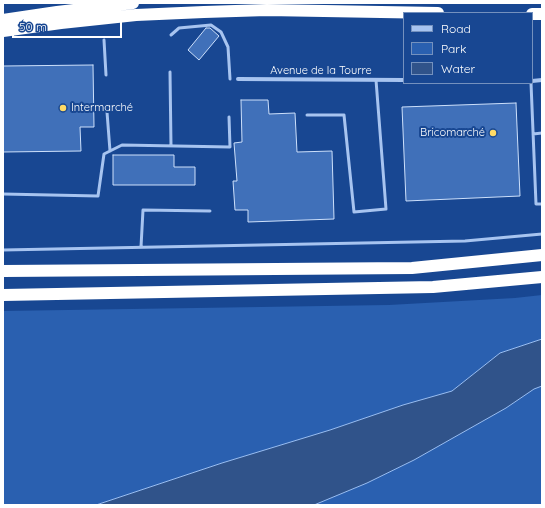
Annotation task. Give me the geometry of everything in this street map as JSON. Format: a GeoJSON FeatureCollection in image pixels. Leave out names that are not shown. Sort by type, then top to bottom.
{"type":"FeatureCollection","features":[{"type":"Feature","properties":{"kind":"highway"},"geometry":{"type":"LineString","coordinates":[[3,20],[133,3]]}},
{"type":"Feature","properties":{"kind":"highway"},"geometry":{"type":"LineString","coordinates":[[3,31],[61,23],[204,12],[267,10],[403,12]]}},
{"type":"Feature","properties":{"kind":"highway"},"geometry":{"type":"LineString","coordinates":[[3,271],[412,268],[542,256]]}},
{"type":"Feature","properties":{"kind":"highway"},"geometry":{"type":"LineString","coordinates":[[3,295],[433,287],[542,277]]}},
{"type":"Feature","properties":{"kind":"street","name":"Avenue de la Tourre"},"geometry":{"type":"LineString","coordinates":[[238,79],[403,80]]}},
{"type":"Feature","properties":{"kind":"lane"},"geometry":{"type":"LineString","coordinates":[[171,35],[179,28],[211,25],[221,32],[228,47],[230,79]]}},
{"type":"Feature","properties":{"kind":"lane"},"geometry":{"type":"LineString","coordinates":[[104,40],[106,75]]}},
{"type":"Feature","properties":{"kind":"lane"},"geometry":{"type":"LineString","coordinates":[[170,72],[171,146]]}},
{"type":"Feature","properties":{"kind":"lane"},"geometry":{"type":"LineString","coordinates":[[307,115],[344,115],[354,212],[386,209],[376,80]]}},
{"type":"Feature","properties":{"kind":"lane"},"geometry":{"type":"LineString","coordinates":[[532,84],[536,204],[542,204]]}},
{"type":"Feature","properties":{"kind":"lane"},"geometry":{"type":"LineString","coordinates":[[107,112],[110,151]]}},
{"type":"Feature","properties":{"kind":"lane"},"geometry":{"type":"LineString","coordinates":[[3,194],[98,196],[104,154],[122,145],[230,147],[229,117]]}},
{"type":"Feature","properties":{"kind":"lane"},"geometry":{"type":"LineString","coordinates":[[533,134],[542,133]]}},
{"type":"Feature","properties":{"kind":"lane"},"geometry":{"type":"LineString","coordinates":[[141,247],[143,210],[210,211]]}},
{"type":"Feature","properties":{"kind":"lane"},"geometry":{"type":"LineString","coordinates":[[3,250],[465,241],[542,234]]}},
{"type":"Feature","properties":{"kind":"green space"},"geometry":{"type":"Polygon","coordinates":[[[542,295],[542,339],[500,353],[452,391],[403,405],[96,505],[3,505],[3,311],[389,305],[515,298],[542,295]]]}},
{"type":"Feature","properties":{"kind":"green space"},"geometry":{"type":"Polygon","coordinates":[[[542,386],[542,505],[314,505],[367,483],[414,460],[506,408],[534,389],[542,386]]]}},
{"type":"Feature","properties":{"kind":"water"},"geometry":{"type":"Polygon","coordinates":[[[542,339],[542,386],[534,389],[506,408],[414,460],[367,483],[314,505],[96,505],[403,405],[452,391],[500,353],[542,339]]]}},
{"type":"Feature","properties":{"kind":"building"},"geometry":{"type":"Polygon","coordinates":[[[206,28],[210,28],[219,36],[199,60],[188,50],[206,28]]]}},
{"type":"Feature","properties":{"kind":"building"},"geometry":{"type":"Polygon","coordinates":[[[93,65],[94,127],[80,127],[81,151],[3,152],[3,66],[93,65]]]}},
{"type":"Feature","properties":{"kind":"building"},"geometry":{"type":"Polygon","coordinates":[[[241,100],[268,100],[269,114],[295,113],[297,152],[332,151],[334,219],[248,222],[248,210],[235,210],[233,181],[237,181],[234,143],[242,142],[241,100]]]}},
{"type":"Feature","properties":{"kind":"building"},"geometry":{"type":"Polygon","coordinates":[[[516,103],[520,196],[406,201],[402,107],[516,103]]]}},
{"type":"Feature","properties":{"kind":"building"},"geometry":{"type":"Polygon","coordinates":[[[113,155],[174,155],[174,167],[195,167],[195,185],[113,185],[113,155]]]}},
{"type":"Feature","properties":{"kind":"place","name":"Intermarché"},"geometry":{"type":"Point","coordinates":[63,108]}},
{"type":"Feature","properties":{"kind":"place","name":"Bricomarché"},"geometry":{"type":"Point","coordinates":[493,133]}}]}
